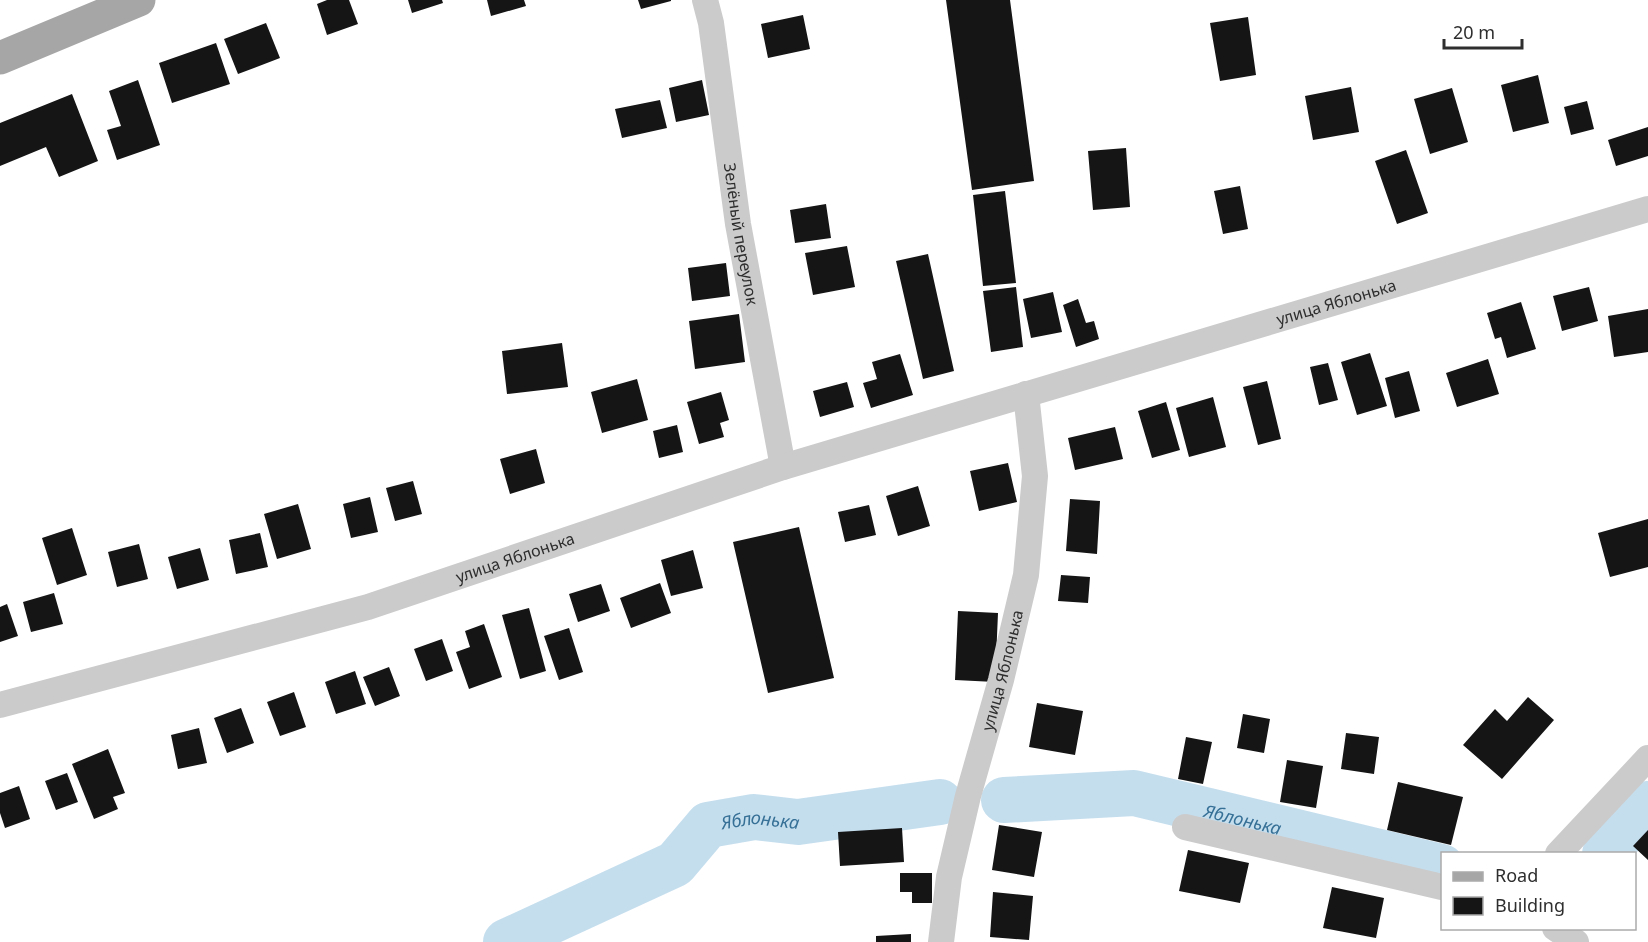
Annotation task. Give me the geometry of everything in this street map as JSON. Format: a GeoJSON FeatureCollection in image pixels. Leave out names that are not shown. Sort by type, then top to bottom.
{"type":"FeatureCollection","features":[{"type":"Feature","properties":{"kind":"main road"},"geometry":{"type":"LineString","coordinates":[[0,57],[139,0]]}},
{"type":"Feature","properties":{"kind":"street","name":"Зелёный переулок"},"geometry":{"type":"LineString","coordinates":[[705,0],[711,23],[738,224],[783,467]]}},
{"type":"Feature","properties":{"kind":"street","name":"улица Яблонька"},"geometry":{"type":"LineString","coordinates":[[0,705],[368,606],[783,467],[1648,209]]}},
{"type":"Feature","properties":{"kind":"street","name":"улица Яблонька"},"geometry":{"type":"LineString","coordinates":[[941,942],[949,877],[1026,575],[1035,476],[1026,394]]}},
{"type":"Feature","properties":{"kind":"street"},"geometry":{"type":"LineString","coordinates":[[1560,852],[1648,758]]}},
{"type":"Feature","properties":{"kind":"street"},"geometry":{"type":"LineString","coordinates":[[1185,827],[1441,887]]}},
{"type":"Feature","properties":{"kind":"street"},"geometry":{"type":"LineString","coordinates":[[1558,930],[1576,942]]}},
{"type":"Feature","properties":{"kind":"building"},"geometry":{"type":"Polygon","coordinates":[[[327,0],[349,0],[358,24],[327,35],[317,4],[327,0]]]}},
{"type":"Feature","properties":{"kind":"building"},"geometry":{"type":"Polygon","coordinates":[[[408,0],[442,0],[443,3],[412,13],[408,0]]]}},
{"type":"Feature","properties":{"kind":"building"},"geometry":{"type":"Polygon","coordinates":[[[487,0],[524,0],[526,6],[491,16],[487,0]]]}},
{"type":"Feature","properties":{"kind":"building"},"geometry":{"type":"Polygon","coordinates":[[[638,0],[671,0],[671,1],[641,9],[638,0]]]}},
{"type":"Feature","properties":{"kind":"building"},"geometry":{"type":"Polygon","coordinates":[[[946,0],[1010,0],[1034,181],[972,190],[946,0]]]}},
{"type":"Feature","properties":{"kind":"building"},"geometry":{"type":"Polygon","coordinates":[[[803,15],[810,49],[768,58],[761,24],[803,15]]]}},
{"type":"Feature","properties":{"kind":"building"},"geometry":{"type":"Polygon","coordinates":[[[1248,17],[1256,75],[1220,81],[1210,23],[1248,17]]]}},
{"type":"Feature","properties":{"kind":"building"},"geometry":{"type":"Polygon","coordinates":[[[266,23],[280,58],[238,74],[224,39],[266,23]]]}},
{"type":"Feature","properties":{"kind":"building"},"geometry":{"type":"Polygon","coordinates":[[[216,43],[230,84],[172,103],[159,63],[216,43]]]}},
{"type":"Feature","properties":{"kind":"building"},"geometry":{"type":"Polygon","coordinates":[[[1538,75],[1549,123],[1513,132],[1501,85],[1538,75]]]}},
{"type":"Feature","properties":{"kind":"building"},"geometry":{"type":"Polygon","coordinates":[[[138,80],[160,145],[117,160],[107,130],[121,126],[109,91],[138,80]]]}},
{"type":"Feature","properties":{"kind":"building"},"geometry":{"type":"Polygon","coordinates":[[[702,80],[709,115],[676,122],[669,88],[702,80]]]}},
{"type":"Feature","properties":{"kind":"building"},"geometry":{"type":"Polygon","coordinates":[[[1351,87],[1359,132],[1313,140],[1305,96],[1351,87]]]}},
{"type":"Feature","properties":{"kind":"building"},"geometry":{"type":"Polygon","coordinates":[[[1452,88],[1468,142],[1430,154],[1414,99],[1452,88]]]}},
{"type":"Feature","properties":{"kind":"building"},"geometry":{"type":"Polygon","coordinates":[[[72,94],[98,161],[59,177],[46,147],[0,166],[0,123],[72,94]]]}},
{"type":"Feature","properties":{"kind":"building"},"geometry":{"type":"Polygon","coordinates":[[[660,100],[667,128],[622,138],[615,109],[660,100]]]}},
{"type":"Feature","properties":{"kind":"building"},"geometry":{"type":"Polygon","coordinates":[[[1587,101],[1594,129],[1571,135],[1564,107],[1587,101]]]}},
{"type":"Feature","properties":{"kind":"building"},"geometry":{"type":"Polygon","coordinates":[[[1648,127],[1648,156],[1616,166],[1608,140],[1648,127]]]}},
{"type":"Feature","properties":{"kind":"building"},"geometry":{"type":"Polygon","coordinates":[[[1126,148],[1130,207],[1093,210],[1088,151],[1126,148]]]}},
{"type":"Feature","properties":{"kind":"building"},"geometry":{"type":"Polygon","coordinates":[[[1406,150],[1428,213],[1397,224],[1375,161],[1406,150]]]}},
{"type":"Feature","properties":{"kind":"building"},"geometry":{"type":"Polygon","coordinates":[[[1240,186],[1248,229],[1223,234],[1214,191],[1240,186]]]}},
{"type":"Feature","properties":{"kind":"building"},"geometry":{"type":"Polygon","coordinates":[[[1005,191],[1016,283],[983,286],[973,195],[1005,191]]]}},
{"type":"Feature","properties":{"kind":"building"},"geometry":{"type":"Polygon","coordinates":[[[826,204],[831,238],[795,243],[790,210],[826,204]]]}},
{"type":"Feature","properties":{"kind":"building"},"geometry":{"type":"Polygon","coordinates":[[[847,246],[855,287],[813,295],[805,253],[847,246]]]}},
{"type":"Feature","properties":{"kind":"building"},"geometry":{"type":"Polygon","coordinates":[[[928,254],[954,371],[923,379],[896,261],[928,254]]]}},
{"type":"Feature","properties":{"kind":"building"},"geometry":{"type":"Polygon","coordinates":[[[726,263],[730,296],[692,301],[688,268],[726,263]]]}},
{"type":"Feature","properties":{"kind":"building"},"geometry":{"type":"Polygon","coordinates":[[[1016,287],[1023,347],[991,352],[983,291],[1016,287]]]}},
{"type":"Feature","properties":{"kind":"building"},"geometry":{"type":"Polygon","coordinates":[[[1589,287],[1598,321],[1562,331],[1553,296],[1589,287]]]}},
{"type":"Feature","properties":{"kind":"building"},"geometry":{"type":"Polygon","coordinates":[[[1053,292],[1062,332],[1031,338],[1023,299],[1053,292]]]}},
{"type":"Feature","properties":{"kind":"building"},"geometry":{"type":"Polygon","coordinates":[[[1078,299],[1086,323],[1094,321],[1099,339],[1076,347],[1063,305],[1078,299]]]}},
{"type":"Feature","properties":{"kind":"building"},"geometry":{"type":"Polygon","coordinates":[[[1521,302],[1536,349],[1507,358],[1501,337],[1495,339],[1487,313],[1521,302]]]}},
{"type":"Feature","properties":{"kind":"building"},"geometry":{"type":"Polygon","coordinates":[[[1648,309],[1648,352],[1614,357],[1608,316],[1648,309]]]}},
{"type":"Feature","properties":{"kind":"building"},"geometry":{"type":"Polygon","coordinates":[[[739,314],[745,362],[695,369],[689,321],[739,314]]]}},
{"type":"Feature","properties":{"kind":"building"},"geometry":{"type":"Polygon","coordinates":[[[562,343],[568,387],[507,394],[502,351],[562,343]]]}},
{"type":"Feature","properties":{"kind":"building"},"geometry":{"type":"Polygon","coordinates":[[[1370,353],[1387,406],[1357,415],[1341,362],[1370,353]]]}},
{"type":"Feature","properties":{"kind":"building"},"geometry":{"type":"Polygon","coordinates":[[[900,354],[913,395],[871,408],[863,383],[877,379],[872,362],[900,354]]]}},
{"type":"Feature","properties":{"kind":"building"},"geometry":{"type":"Polygon","coordinates":[[[1488,359],[1499,394],[1457,407],[1446,373],[1488,359]]]}},
{"type":"Feature","properties":{"kind":"building"},"geometry":{"type":"Polygon","coordinates":[[[1328,363],[1338,400],[1319,405],[1310,367],[1328,363]]]}},
{"type":"Feature","properties":{"kind":"building"},"geometry":{"type":"Polygon","coordinates":[[[1409,371],[1420,411],[1395,418],[1385,378],[1409,371]]]}},
{"type":"Feature","properties":{"kind":"building"},"geometry":{"type":"Polygon","coordinates":[[[637,379],[648,420],[602,433],[591,392],[637,379]]]}},
{"type":"Feature","properties":{"kind":"building"},"geometry":{"type":"Polygon","coordinates":[[[1267,381],[1281,439],[1258,445],[1243,387],[1267,381]]]}},
{"type":"Feature","properties":{"kind":"building"},"geometry":{"type":"Polygon","coordinates":[[[847,382],[854,407],[820,417],[813,391],[847,382]]]}},
{"type":"Feature","properties":{"kind":"building"},"geometry":{"type":"Polygon","coordinates":[[[721,392],[729,420],[720,423],[724,437],[699,444],[687,402],[721,392]]]}},
{"type":"Feature","properties":{"kind":"building"},"geometry":{"type":"Polygon","coordinates":[[[1213,397],[1226,447],[1189,457],[1176,408],[1213,397]]]}},
{"type":"Feature","properties":{"kind":"building"},"geometry":{"type":"Polygon","coordinates":[[[1166,402],[1180,450],[1152,458],[1138,411],[1166,402]]]}},
{"type":"Feature","properties":{"kind":"building"},"geometry":{"type":"Polygon","coordinates":[[[677,425],[683,452],[659,458],[653,431],[677,425]]]}},
{"type":"Feature","properties":{"kind":"building"},"geometry":{"type":"Polygon","coordinates":[[[1115,427],[1123,459],[1075,470],[1068,438],[1115,427]]]}},
{"type":"Feature","properties":{"kind":"building"},"geometry":{"type":"Polygon","coordinates":[[[536,449],[545,483],[510,494],[500,459],[536,449]]]}},
{"type":"Feature","properties":{"kind":"building"},"geometry":{"type":"Polygon","coordinates":[[[1008,463],[1017,502],[979,511],[970,471],[1008,463]]]}},
{"type":"Feature","properties":{"kind":"building"},"geometry":{"type":"Polygon","coordinates":[[[413,481],[422,514],[395,521],[386,488],[413,481]]]}},
{"type":"Feature","properties":{"kind":"building"},"geometry":{"type":"Polygon","coordinates":[[[918,486],[930,526],[898,536],[886,496],[918,486]]]}},
{"type":"Feature","properties":{"kind":"building"},"geometry":{"type":"Polygon","coordinates":[[[370,497],[378,532],[351,538],[343,504],[370,497]]]}},
{"type":"Feature","properties":{"kind":"building"},"geometry":{"type":"Polygon","coordinates":[[[1070,499],[1100,501],[1097,554],[1066,551],[1070,499]]]}},
{"type":"Feature","properties":{"kind":"building"},"geometry":{"type":"Polygon","coordinates":[[[298,504],[311,549],[277,559],[264,514],[298,504]]]}},
{"type":"Feature","properties":{"kind":"building"},"geometry":{"type":"Polygon","coordinates":[[[869,505],[876,535],[845,542],[838,512],[869,505]]]}},
{"type":"Feature","properties":{"kind":"building"},"geometry":{"type":"Polygon","coordinates":[[[1648,519],[1648,567],[1610,577],[1598,533],[1648,519]]]}},
{"type":"Feature","properties":{"kind":"building"},"geometry":{"type":"Polygon","coordinates":[[[799,527],[834,678],[768,693],[733,542],[799,527]]]}},
{"type":"Feature","properties":{"kind":"building"},"geometry":{"type":"Polygon","coordinates":[[[72,528],[87,575],[57,585],[42,538],[72,528]]]}},
{"type":"Feature","properties":{"kind":"building"},"geometry":{"type":"Polygon","coordinates":[[[260,533],[268,567],[236,574],[229,540],[260,533]]]}},
{"type":"Feature","properties":{"kind":"building"},"geometry":{"type":"Polygon","coordinates":[[[139,544],[148,579],[117,587],[108,552],[139,544]]]}},
{"type":"Feature","properties":{"kind":"building"},"geometry":{"type":"Polygon","coordinates":[[[200,548],[209,580],[177,589],[168,557],[200,548]]]}},
{"type":"Feature","properties":{"kind":"building"},"geometry":{"type":"Polygon","coordinates":[[[693,550],[703,588],[671,596],[661,560],[693,550]]]}},
{"type":"Feature","properties":{"kind":"building"},"geometry":{"type":"Polygon","coordinates":[[[1061,575],[1090,577],[1088,603],[1058,601],[1061,575]]]}},
{"type":"Feature","properties":{"kind":"building"},"geometry":{"type":"Polygon","coordinates":[[[660,583],[671,613],[631,628],[620,598],[660,583]]]}},
{"type":"Feature","properties":{"kind":"building"},"geometry":{"type":"Polygon","coordinates":[[[601,584],[610,611],[578,622],[569,594],[601,584]]]}},
{"type":"Feature","properties":{"kind":"building"},"geometry":{"type":"Polygon","coordinates":[[[54,593],[63,624],[31,632],[23,602],[54,593]]]}},
{"type":"Feature","properties":{"kind":"building"},"geometry":{"type":"Polygon","coordinates":[[[7,604],[18,636],[0,642],[0,607],[7,604]]]}},
{"type":"Feature","properties":{"kind":"building"},"geometry":{"type":"Polygon","coordinates":[[[529,608],[546,671],[520,679],[502,615],[529,608]]]}},
{"type":"Feature","properties":{"kind":"building"},"geometry":{"type":"Polygon","coordinates":[[[958,611],[998,613],[995,682],[955,680],[958,611]]]}},
{"type":"Feature","properties":{"kind":"building"},"geometry":{"type":"Polygon","coordinates":[[[484,624],[502,677],[469,689],[456,652],[470,647],[465,631],[484,624]]]}},
{"type":"Feature","properties":{"kind":"building"},"geometry":{"type":"Polygon","coordinates":[[[569,628],[583,672],[559,680],[544,636],[569,628]]]}},
{"type":"Feature","properties":{"kind":"building"},"geometry":{"type":"Polygon","coordinates":[[[442,639],[453,671],[426,681],[414,649],[442,639]]]}},
{"type":"Feature","properties":{"kind":"building"},"geometry":{"type":"Polygon","coordinates":[[[389,667],[400,696],[375,706],[363,677],[389,667]]]}},
{"type":"Feature","properties":{"kind":"building"},"geometry":{"type":"Polygon","coordinates":[[[355,671],[366,704],[336,714],[325,682],[355,671]]]}},
{"type":"Feature","properties":{"kind":"building"},"geometry":{"type":"Polygon","coordinates":[[[294,692],[306,727],[280,736],[267,702],[294,692]]]}},
{"type":"Feature","properties":{"kind":"building"},"geometry":{"type":"Polygon","coordinates":[[[1528,697],[1554,720],[1502,779],[1463,745],[1495,709],[1507,721],[1528,697]]]}},
{"type":"Feature","properties":{"kind":"building"},"geometry":{"type":"Polygon","coordinates":[[[1037,703],[1083,711],[1075,755],[1029,747],[1037,703]]]}},
{"type":"Feature","properties":{"kind":"building"},"geometry":{"type":"Polygon","coordinates":[[[241,708],[254,743],[227,753],[214,718],[241,708]]]}},
{"type":"Feature","properties":{"kind":"building"},"geometry":{"type":"Polygon","coordinates":[[[1243,714],[1270,719],[1264,753],[1237,748],[1243,714]]]}},
{"type":"Feature","properties":{"kind":"building"},"geometry":{"type":"Polygon","coordinates":[[[199,728],[207,763],[178,769],[171,735],[199,728]]]}},
{"type":"Feature","properties":{"kind":"building"},"geometry":{"type":"Polygon","coordinates":[[[1346,733],[1379,737],[1374,774],[1341,769],[1346,733]]]}},
{"type":"Feature","properties":{"kind":"building"},"geometry":{"type":"Polygon","coordinates":[[[1186,737],[1212,742],[1203,784],[1178,779],[1186,737]]]}},
{"type":"Feature","properties":{"kind":"building"},"geometry":{"type":"Polygon","coordinates":[[[108,749],[125,793],[113,797],[118,809],[94,819],[72,764],[108,749]]]}},
{"type":"Feature","properties":{"kind":"building"},"geometry":{"type":"Polygon","coordinates":[[[1287,760],[1323,766],[1316,808],[1280,802],[1287,760]]]}},
{"type":"Feature","properties":{"kind":"building"},"geometry":{"type":"Polygon","coordinates":[[[67,773],[78,802],[56,810],[45,781],[67,773]]]}},
{"type":"Feature","properties":{"kind":"building"},"geometry":{"type":"Polygon","coordinates":[[[1398,782],[1463,797],[1451,845],[1387,830],[1398,782]]]}},
{"type":"Feature","properties":{"kind":"building"},"geometry":{"type":"Polygon","coordinates":[[[19,786],[30,819],[5,828],[0,813],[0,793],[19,786]]]}},
{"type":"Feature","properties":{"kind":"building"},"geometry":{"type":"Polygon","coordinates":[[[999,825],[1042,832],[1034,877],[992,870],[999,825]]]}},
{"type":"Feature","properties":{"kind":"building"},"geometry":{"type":"Polygon","coordinates":[[[902,828],[904,862],[840,866],[838,832],[902,828]]]}},
{"type":"Feature","properties":{"kind":"building"},"geometry":{"type":"Polygon","coordinates":[[[1648,830],[1648,860],[1633,846],[1648,830]]]}},
{"type":"Feature","properties":{"kind":"building"},"geometry":{"type":"Polygon","coordinates":[[[1188,850],[1249,863],[1240,903],[1179,891],[1188,850]]]}},
{"type":"Feature","properties":{"kind":"building"},"geometry":{"type":"Polygon","coordinates":[[[900,873],[932,873],[932,903],[912,903],[912,892],[900,892],[900,873]]]}},
{"type":"Feature","properties":{"kind":"building"},"geometry":{"type":"Polygon","coordinates":[[[1332,887],[1384,898],[1376,938],[1323,928],[1332,887]]]}},
{"type":"Feature","properties":{"kind":"building"},"geometry":{"type":"Polygon","coordinates":[[[993,892],[1033,896],[1029,940],[990,937],[993,892]]]}},
{"type":"Feature","properties":{"kind":"building"},"geometry":{"type":"Polygon","coordinates":[[[911,934],[911,942],[876,942],[876,936],[911,934]]]}},
{"type":"Feature","properties":{"kind":"waterway","name":"Яблонька"},"geometry":{"type":"LineString","coordinates":[[1004,800],[1134,793],[1441,867]]}},
{"type":"Feature","properties":{"kind":"waterway","name":"Яблонька"},"geometry":{"type":"LineString","coordinates":[[506,942],[675,864],[708,825],[754,817],[798,822],[940,802]]}},
{"type":"Feature","properties":{"kind":"waterway","name":"Яблонька"},"geometry":{"type":"LineString","coordinates":[[1607,852],[1648,804]]}}]}
